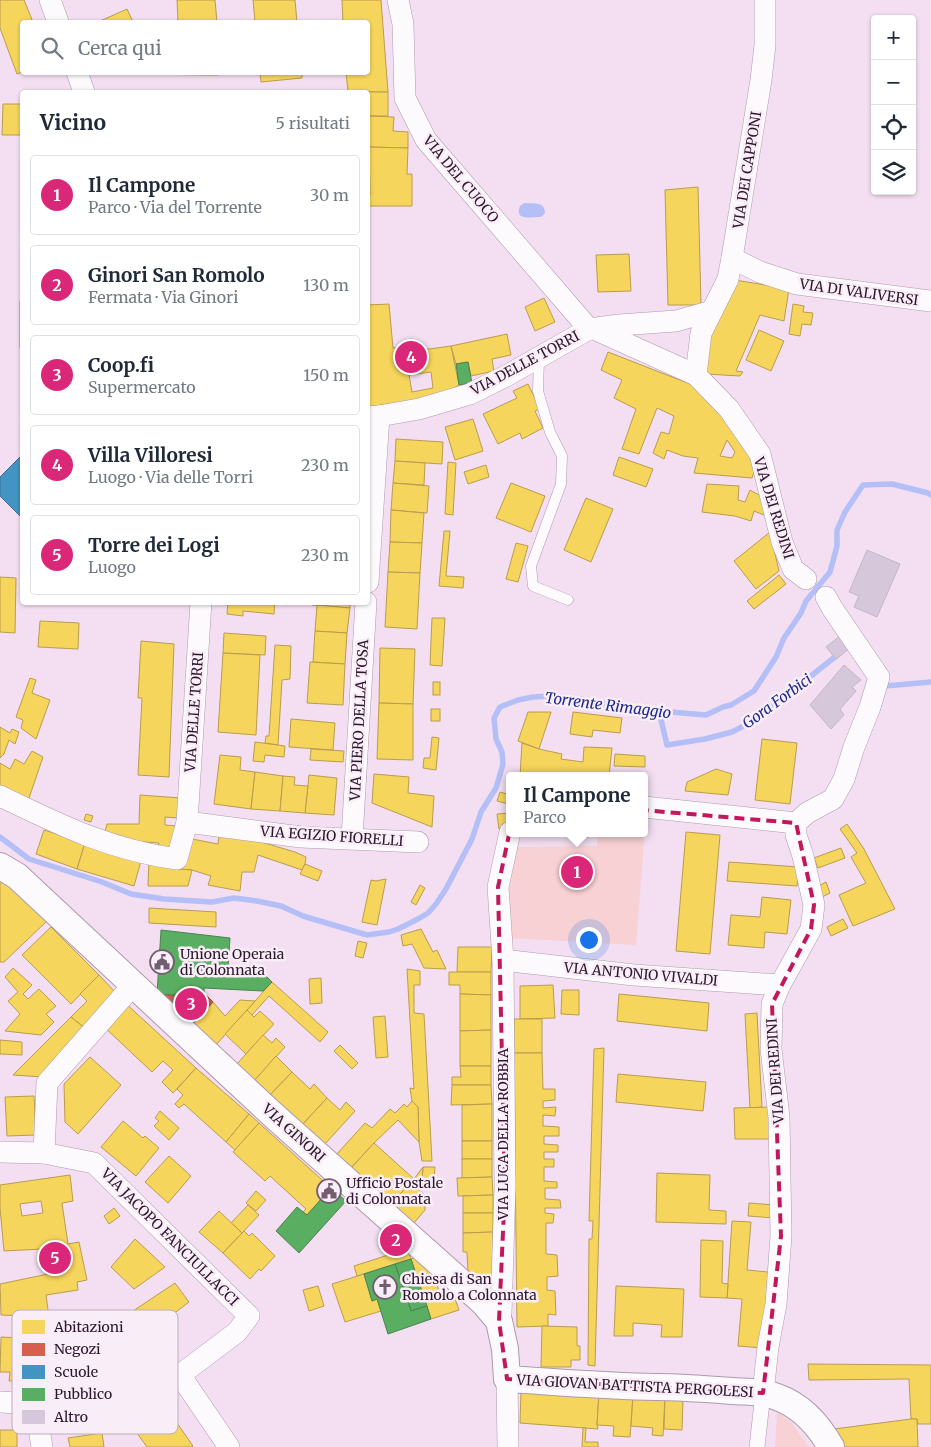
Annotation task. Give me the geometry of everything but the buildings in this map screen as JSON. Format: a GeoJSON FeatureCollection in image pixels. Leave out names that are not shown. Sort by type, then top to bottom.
{"type":"FeatureCollection","features":[{"type":"Feature","properties":{"kind":"street"},"geometry":{"type":"LineString","coordinates":[[50,0],[57,20]]}},
{"type":"Feature","properties":{"kind":"street","name":"VIA DEL CUOCO"},"geometry":{"type":"LineString","coordinates":[[398,0],[402,24],[405,98],[426,140],[591,329]]}},
{"type":"Feature","properties":{"kind":"street","name":"VIA DEI CAPPONI"},"geometry":{"type":"LineString","coordinates":[[696,376],[701,333],[728,279],[732,258],[761,80],[765,45],[765,0]]}},
{"type":"Feature","properties":{"kind":"street"},"geometry":{"type":"LineString","coordinates":[[78,75],[83,90]]}},
{"type":"Feature","properties":{"kind":"street","name":"VIA DI VALIVERSI"},"geometry":{"type":"LineString","coordinates":[[732,258],[760,272],[797,284],[931,301]]}},
{"type":"Feature","properties":{"kind":"street","name":"VIA DELLE TORRI"},"geometry":{"type":"LineString","coordinates":[[373,417],[419,409],[470,394],[591,329],[619,325],[676,322],[712,312]]}},
{"type":"Feature","properties":{"kind":"street","name":"VIA DELLE TORRI"},"geometry":{"type":"LineString","coordinates":[[591,329],[696,376]]}},
{"type":"Feature","properties":{"kind":"street","name":"VIA DEI REDINI"},"geometry":{"type":"LineString","coordinates":[[696,376],[729,409],[760,454],[782,542],[793,568],[806,579]]}},
{"type":"Feature","properties":{"kind":"street"},"geometry":{"type":"LineString","coordinates":[[370,516],[373,417]]}},
{"type":"Feature","properties":{"kind":"street"},"geometry":{"type":"LineString","coordinates":[[648,807],[796,823],[807,812],[833,799],[844,779],[879,677],[826,597]]}},
{"type":"Feature","properties":{"kind":"street","name":"VIA DELLE TORRI"},"geometry":{"type":"LineString","coordinates":[[0,796],[66,828],[105,843],[148,855],[177,859],[188,822],[201,605]]}},
{"type":"Feature","properties":{"kind":"street","name":"VIA PIERO DELLA TOSA"},"geometry":{"type":"LineString","coordinates":[[352,838],[366,605]]}},
{"type":"Feature","properties":{"kind":"street","name":"VIA EGIZIO FIORELLI"},"geometry":{"type":"LineString","coordinates":[[188,822],[301,837],[418,842]]}},
{"type":"Feature","properties":{"kind":"street","name":"VIA DEI REDINI"},"geometry":{"type":"LineString","coordinates":[[763,1393],[768,1347],[776,1304],[780,1236],[779,1117],[771,1049],[772,1004],[780,985],[811,929],[814,905],[804,856],[796,835],[796,823]]}},
{"type":"Feature","properties":{"kind":"street","name":"VIA LUCA DELLA ROBBIA"},"geometry":{"type":"LineString","coordinates":[[507,1379],[505,1349],[499,1321],[501,1313],[504,1187],[503,960],[498,887],[509,837]]}},
{"type":"Feature","properties":{"kind":"street","name":"VIA GINORI"},"geometry":{"type":"LineString","coordinates":[[8,871],[92,944],[133,985],[272,1114],[483,1302],[499,1321]]}},
{"type":"Feature","properties":{"kind":"street","name":"VIA ANTONIO VIVALDI"},"geometry":{"type":"LineString","coordinates":[[503,960],[634,975],[780,985]]}},
{"type":"Feature","properties":{"kind":"street"},"geometry":{"type":"LineString","coordinates":[[44,1153],[47,1083],[133,985]]}},
{"type":"Feature","properties":{"kind":"street","name":"VIA JACOPO FANCIULLACCI"},"geometry":{"type":"LineString","coordinates":[[0,1152],[44,1153],[94,1163],[249,1316],[237,1332],[180,1375]]}},
{"type":"Feature","properties":{"kind":"street"},"geometry":{"type":"LineString","coordinates":[[180,1375],[229,1447]]}},
{"type":"Feature","properties":{"kind":"street"},"geometry":{"type":"LineString","coordinates":[[507,1379],[508,1447]]}},
{"type":"Feature","properties":{"kind":"street","name":"VIA GIOVAN BATTISTA PERGOLESI"},"geometry":{"type":"LineString","coordinates":[[507,1379],[763,1393],[794,1404],[809,1416],[831,1447]]}},
{"type":"Feature","properties":{"kind":"street"},"geometry":{"type":"LineString","coordinates":[[757,1447],[763,1393]]}},
{"type":"Feature","properties":{"kind":"street"},"geometry":{"type":"LineString","coordinates":[[40,1434],[42,1447]]}},
{"type":"Feature","properties":{"kind":"lane"},"geometry":{"type":"LineString","coordinates":[[539,357],[538,391],[550,432],[562,456],[561,484],[531,566],[533,586],[568,600]]}},
{"type":"Feature","properties":{"kind":"highlighted area"},"geometry":{"type":"Polygon","coordinates":[[[559,803],[796,823],[814,905],[811,929],[772,1004],[781,1236],[763,1393],[507,1379],[499,1321],[505,1187],[498,887],[510,830],[523,818],[559,803]]]}},
{"type":"Feature","properties":{"kind":"shaded area"},"geometry":{"type":"Polygon","coordinates":[[[597,837],[645,837],[636,945],[508,938],[508,896],[517,847],[597,846],[597,837]]]}},
{"type":"Feature","properties":{"kind":"shaded area"},"geometry":{"type":"Polygon","coordinates":[[[777,1412],[791,1422],[809,1447],[775,1447],[777,1412]]]}},
{"type":"Feature","properties":{"kind":"water"},"geometry":{"type":"Polygon","coordinates":[[[524,203],[541,205],[545,213],[541,217],[521,216],[519,214],[520,206],[524,203]]]}},
{"type":"Feature","properties":{"kind":"waterway","name":"Torrente Rimaggio"},"geometry":{"type":"LineString","coordinates":[[0,837],[29,859],[102,882],[131,894],[164,899],[212,902],[234,898],[257,901],[281,906],[303,916],[367,935],[398,929],[428,913],[436,904],[472,839],[481,812],[496,788],[503,764],[502,752],[496,739],[494,718],[500,707],[518,700],[552,696],[635,709],[706,715],[731,705],[754,691],[776,657],[784,638],[801,613],[806,601],[830,572],[837,546],[837,530],[845,512],[863,485],[892,484],[931,495]]}},
{"type":"Feature","properties":{"kind":"waterway","name":"Gora Forbici"},"geometry":{"type":"LineString","coordinates":[[659,711],[667,745],[705,739],[732,732],[755,720],[840,653]]}},
{"type":"Feature","properties":{"kind":"waterway","name":"Gora Forbici"},"geometry":{"type":"LineString","coordinates":[[885,686],[931,682]]}},
{"type":"Feature","properties":{"kind":"place","name":"Villa Villoresi"},"geometry":{"type":"Point","coordinates":[411,357]}},
{"type":"Feature","properties":{"kind":"place","name":"Il Campone"},"geometry":{"type":"Point","coordinates":[577,872]}},
{"type":"Feature","properties":{"kind":"place","name":"Unione Operaia di Colonnata"},"geometry":{"type":"Point","coordinates":[162,962]}},
{"type":"Feature","properties":{"kind":"place","name":"Coop.fi"},"geometry":{"type":"Point","coordinates":[191,1004]}},
{"type":"Feature","properties":{"kind":"place","name":"Ufficio Postale di Colonnata"},"geometry":{"type":"Point","coordinates":[329,1191]}},
{"type":"Feature","properties":{"kind":"place","name":"Ginori San Romolo"},"geometry":{"type":"Point","coordinates":[396,1240]}},
{"type":"Feature","properties":{"kind":"place","name":"Torre dei Logi"},"geometry":{"type":"Point","coordinates":[55,1258]}},
{"type":"Feature","properties":{"kind":"place","name":"Chiesa di San Romolo a Colonnata"},"geometry":{"type":"Point","coordinates":[385,1287]}}]}
